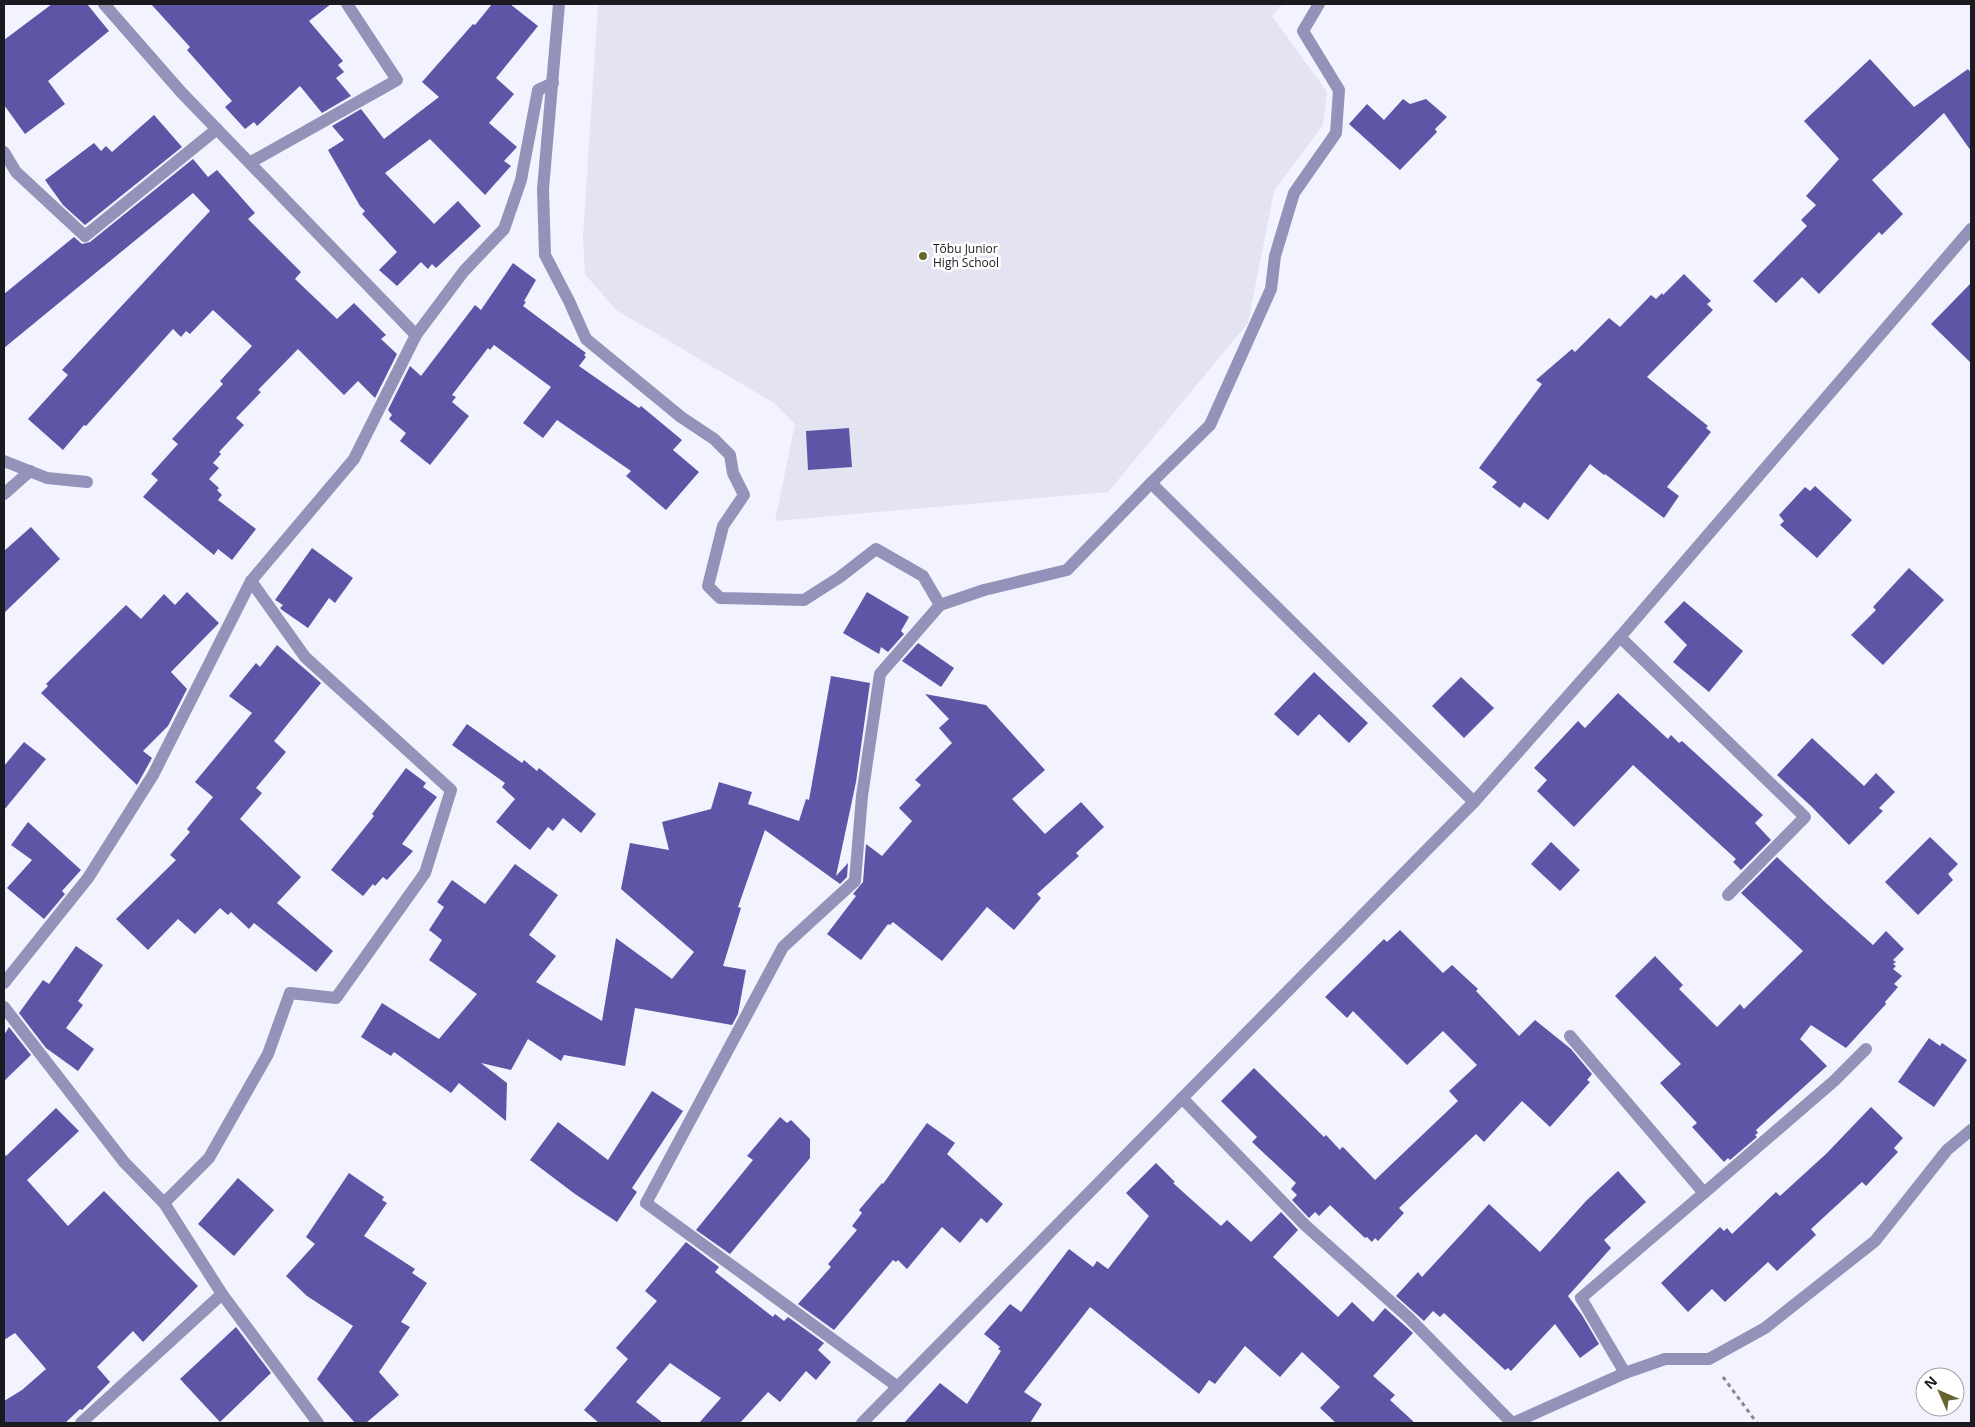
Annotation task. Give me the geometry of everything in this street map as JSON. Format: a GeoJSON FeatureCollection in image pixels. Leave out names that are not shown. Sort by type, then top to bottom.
{"type":"FeatureCollection","features":[{"type":"Feature","properties":{"kind":"street"},"geometry":{"type":"LineString","coordinates":[[104,4],[181,92],[251,162],[416,335]]}},
{"type":"Feature","properties":{"kind":"street"},"geometry":{"type":"LineString","coordinates":[[251,162],[397,80],[347,4]]}},
{"type":"Feature","properties":{"kind":"street"},"geometry":{"type":"LineString","coordinates":[[559,4],[543,189],[545,255],[570,301],[586,339],[681,417],[714,440],[730,456],[733,473],[744,495],[723,526],[708,586],[720,598],[804,600],[840,577],[876,549],[923,576],[940,605]]}},
{"type":"Feature","properties":{"kind":"street"},"geometry":{"type":"LineString","coordinates":[[898,1387],[646,1203],[783,947],[855,881],[862,796],[880,674],[940,605],[984,590],[1067,570],[1151,483],[1210,426],[1271,288],[1276,256],[1294,193],[1336,133],[1339,90],[1303,31],[1319,4]]}},
{"type":"Feature","properties":{"kind":"street"},"geometry":{"type":"LineString","coordinates":[[4,983],[88,878],[153,775],[251,581],[354,459],[416,335],[464,271],[504,229],[522,180],[538,90],[553,83]]}},
{"type":"Feature","properties":{"kind":"street"},"geometry":{"type":"LineString","coordinates":[[4,152],[16,172],[85,236],[217,129]]}},
{"type":"Feature","properties":{"kind":"street"},"geometry":{"type":"LineString","coordinates":[[862,1423],[1474,802],[1620,637],[1971,229]]}},
{"type":"Feature","properties":{"kind":"street"},"geometry":{"type":"LineString","coordinates":[[4,461],[47,478],[87,482]]}},
{"type":"Feature","properties":{"kind":"street"},"geometry":{"type":"LineString","coordinates":[[4,494],[30,472]]}},
{"type":"Feature","properties":{"kind":"street"},"geometry":{"type":"LineString","coordinates":[[1151,483],[1474,802]]}},
{"type":"Feature","properties":{"kind":"street"},"geometry":{"type":"LineString","coordinates":[[164,1203],[209,1158],[268,1054],[290,992],[336,998],[426,873],[451,790],[305,657],[251,581]]}},
{"type":"Feature","properties":{"kind":"street"},"geometry":{"type":"LineString","coordinates":[[1620,637],[1805,817],[1728,895]]}},
{"type":"Feature","properties":{"kind":"street"},"geometry":{"type":"LineString","coordinates":[[4,1008],[124,1162],[164,1203],[222,1294],[318,1423]]}},
{"type":"Feature","properties":{"kind":"street"},"geometry":{"type":"LineString","coordinates":[[1570,1036],[1704,1193]]}},
{"type":"Feature","properties":{"kind":"street"},"geometry":{"type":"LineString","coordinates":[[1625,1373],[1581,1298],[1834,1081],[1866,1049]]}},
{"type":"Feature","properties":{"kind":"street"},"geometry":{"type":"LineString","coordinates":[[1182,1098],[1305,1225],[1409,1318],[1512,1423],[1625,1373],[1665,1359],[1709,1359],[1765,1328],[1875,1241],[1947,1150],[1971,1130]]}},
{"type":"Feature","properties":{"kind":"street"},"geometry":{"type":"LineString","coordinates":[[82,1423],[222,1294]]}},
{"type":"Feature","properties":{"kind":"path"},"geometry":{"type":"LineString","coordinates":[[1709,1359],[1757,1423]]}},
{"type":"Feature","properties":{"kind":"shaded area","name":"Tōbu Junior High School"},"geometry":{"type":"Polygon","coordinates":[[[598,4],[1283,4],[1272,16],[1327,92],[1323,125],[1274,191],[1248,323],[1108,492],[775,521],[795,424],[774,403],[616,310],[585,274],[583,237],[598,4]]]}},
{"type":"Feature","properties":{"kind":"building"},"geometry":{"type":"Polygon","coordinates":[[[52,4],[87,4],[109,31],[48,81],[65,104],[25,134],[4,105],[4,40],[52,4]]]}},
{"type":"Feature","properties":{"kind":"building"},"geometry":{"type":"Polygon","coordinates":[[[151,4],[331,4],[309,21],[343,61],[338,65],[344,72],[336,78],[351,96],[322,113],[300,86],[257,126],[254,122],[245,129],[225,107],[232,101],[187,50],[190,47],[151,4]]]}},
{"type":"Feature","properties":{"kind":"building"},"geometry":{"type":"Polygon","coordinates":[[[492,4],[510,4],[538,26],[496,78],[514,94],[489,123],[517,147],[504,161],[511,166],[485,195],[430,139],[385,173],[434,224],[458,201],[481,226],[436,268],[432,264],[428,269],[421,262],[397,286],[379,270],[397,252],[362,214],[365,211],[360,206],[328,150],[344,140],[332,126],[361,109],[384,139],[439,97],[422,82],[492,4]]]}},
{"type":"Feature","properties":{"kind":"building"},"geometry":{"type":"Polygon","coordinates":[[[1870,59],[1914,107],[1968,69],[1971,73],[1971,151],[1944,113],[1872,180],[1903,214],[1882,235],[1879,232],[1819,294],[1802,277],[1776,303],[1753,281],[1807,226],[1801,220],[1816,205],[1806,196],[1839,159],[1804,121],[1870,59]]]}},
{"type":"Feature","properties":{"kind":"building"},"geometry":{"type":"Polygon","coordinates":[[[1403,99],[1410,104],[1426,99],[1447,117],[1435,129],[1437,132],[1400,170],[1349,124],[1367,104],[1384,120],[1403,99]]]}},
{"type":"Feature","properties":{"kind":"building"},"geometry":{"type":"Polygon","coordinates":[[[154,115],[182,147],[85,225],[63,205],[45,180],[94,143],[101,151],[106,146],[112,152],[154,115]]]}},
{"type":"Feature","properties":{"kind":"building"},"geometry":{"type":"Polygon","coordinates":[[[193,159],[208,177],[217,170],[255,213],[248,219],[301,272],[295,279],[337,319],[354,303],[386,335],[381,339],[397,354],[375,398],[358,381],[344,395],[298,349],[258,390],[261,392],[236,418],[244,425],[219,452],[221,454],[213,463],[219,468],[209,479],[219,488],[217,490],[222,495],[218,500],[256,529],[232,560],[218,549],[214,555],[143,497],[158,480],[151,474],[178,444],[172,439],[223,384],[220,381],[252,346],[213,310],[190,334],[186,331],[181,337],[173,329],[63,450],[28,419],[68,375],[62,370],[210,211],[193,193],[4,348],[4,294],[74,237],[82,244],[90,242],[193,159]]]}},
{"type":"Feature","properties":{"kind":"building"},"geometry":{"type":"Polygon","coordinates":[[[513,263],[536,280],[523,306],[586,353],[584,355],[586,357],[579,366],[639,408],[641,406],[682,440],[673,450],[699,472],[666,510],[626,476],[631,471],[557,420],[543,438],[523,423],[551,387],[494,345],[490,350],[488,348],[452,395],[456,397],[452,402],[469,416],[430,465],[400,441],[406,433],[389,419],[392,415],[388,410],[410,366],[421,376],[475,305],[481,310],[513,263]]]}},
{"type":"Feature","properties":{"kind":"building"},"geometry":{"type":"Polygon","coordinates":[[[1684,274],[1711,301],[1707,304],[1713,310],[1647,377],[1708,426],[1706,428],[1711,432],[1667,487],[1679,496],[1664,518],[1590,464],[1548,520],[1524,502],[1520,508],[1492,487],[1497,482],[1479,468],[1542,384],[1536,380],[1572,349],[1575,352],[1609,318],[1620,327],[1651,295],[1656,299],[1662,293],[1663,295],[1684,274]]]}},
{"type":"Feature","properties":{"kind":"building"},"geometry":{"type":"Polygon","coordinates":[[[1971,283],[1971,363],[1931,324],[1971,283]]]}},
{"type":"Feature","properties":{"kind":"building"},"geometry":{"type":"Polygon","coordinates":[[[849,428],[852,467],[808,470],[806,431],[849,428]]]}},
{"type":"Feature","properties":{"kind":"building"},"geometry":{"type":"Polygon","coordinates":[[[1815,486],[1852,520],[1817,558],[1780,525],[1784,521],[1779,515],[1805,487],[1810,491],[1815,486]]]}},
{"type":"Feature","properties":{"kind":"building"},"geometry":{"type":"Polygon","coordinates":[[[31,527],[60,559],[4,613],[4,551],[31,527]]]}},
{"type":"Feature","properties":{"kind":"building"},"geometry":{"type":"Polygon","coordinates":[[[312,548],[353,578],[335,603],[329,598],[308,628],[282,610],[280,608],[283,605],[275,600],[312,548]]]}},
{"type":"Feature","properties":{"kind":"building"},"geometry":{"type":"Polygon","coordinates":[[[1909,568],[1944,600],[1883,665],[1851,635],[1876,610],[1873,607],[1909,568]]]}},
{"type":"Feature","properties":{"kind":"building"},"geometry":{"type":"Polygon","coordinates":[[[187,592],[219,623],[171,672],[187,689],[168,726],[143,751],[152,758],[137,785],[41,693],[48,686],[46,684],[126,605],[141,619],[164,594],[175,605],[187,592]]]}},
{"type":"Feature","properties":{"kind":"building"},"geometry":{"type":"Polygon","coordinates":[[[867,592],[909,617],[901,631],[904,634],[888,652],[881,647],[879,654],[843,633],[867,592]]]}},
{"type":"Feature","properties":{"kind":"building"},"geometry":{"type":"Polygon","coordinates":[[[1684,601],[1743,651],[1709,692],[1673,662],[1687,645],[1664,622],[1684,601]]]}},
{"type":"Feature","properties":{"kind":"building"},"geometry":{"type":"Polygon","coordinates":[[[918,643],[954,668],[941,687],[902,661],[918,643]]]}},
{"type":"Feature","properties":{"kind":"building"},"geometry":{"type":"Polygon","coordinates":[[[277,645],[321,683],[274,741],[286,752],[256,788],[262,793],[240,819],[301,877],[277,903],[333,951],[316,972],[254,923],[249,929],[231,912],[228,915],[220,908],[195,934],[178,919],[148,950],[116,919],[176,860],[170,855],[190,832],[187,829],[213,797],[195,782],[252,713],[229,696],[256,663],[260,667],[277,645]]]}},
{"type":"Feature","properties":{"kind":"building"},"geometry":{"type":"Polygon","coordinates":[[[1314,672],[1368,723],[1349,743],[1319,714],[1298,736],[1274,714],[1314,672]]]}},
{"type":"Feature","properties":{"kind":"building"},"geometry":{"type":"Polygon","coordinates":[[[831,676],[870,683],[856,782],[836,876],[848,863],[847,877],[840,884],[765,830],[738,907],[741,908],[723,966],[746,970],[738,1014],[732,1025],[635,1008],[625,1066],[564,1055],[561,1061],[528,1039],[511,1070],[481,1063],[507,1083],[506,1121],[459,1083],[451,1093],[394,1052],[391,1056],[361,1037],[382,1003],[439,1039],[477,994],[429,960],[442,940],[429,930],[444,907],[437,902],[452,880],[485,904],[515,864],[558,895],[529,935],[556,956],[536,982],[602,1021],[616,938],[672,979],[694,952],[621,889],[630,843],[669,850],[662,822],[711,809],[719,782],[752,792],[748,804],[799,821],[806,799],[809,800],[831,676]]]}},
{"type":"Feature","properties":{"kind":"building"},"geometry":{"type":"Polygon","coordinates":[[[1461,677],[1494,708],[1464,738],[1432,706],[1461,677]]]}},
{"type":"Feature","properties":{"kind":"building"},"geometry":{"type":"Polygon","coordinates":[[[1618,693],[1668,739],[1671,735],[1679,743],[1682,741],[1763,815],[1755,823],[1771,840],[1741,870],[1733,862],[1736,859],[1633,765],[1574,827],[1537,791],[1547,780],[1534,768],[1578,721],[1585,728],[1618,693]]]}},
{"type":"Feature","properties":{"kind":"building"},"geometry":{"type":"Polygon","coordinates":[[[925,694],[986,705],[1045,770],[1012,799],[1045,834],[1081,802],[1104,827],[1076,853],[1079,856],[1037,894],[1041,898],[1014,930],[987,907],[942,961],[893,922],[890,925],[888,924],[861,960],[827,934],[856,896],[853,894],[863,882],[866,844],[882,856],[912,821],[899,808],[921,785],[915,780],[952,743],[939,728],[949,719],[925,694]]]}},
{"type":"Feature","properties":{"kind":"building"},"geometry":{"type":"Polygon","coordinates":[[[467,724],[522,763],[524,760],[537,771],[539,768],[596,814],[581,833],[563,818],[553,831],[548,827],[530,850],[496,822],[515,799],[502,787],[505,783],[452,745],[467,724]]]}},
{"type":"Feature","properties":{"kind":"building"},"geometry":{"type":"Polygon","coordinates":[[[1812,738],[1864,786],[1876,773],[1895,792],[1879,808],[1883,811],[1849,845],[1777,775],[1812,738]]]}},
{"type":"Feature","properties":{"kind":"building"},"geometry":{"type":"Polygon","coordinates":[[[24,742],[46,759],[4,810],[4,766],[24,742]]]}},
{"type":"Feature","properties":{"kind":"building"},"geometry":{"type":"Polygon","coordinates":[[[406,768],[426,783],[423,787],[437,797],[402,844],[413,851],[387,880],[383,877],[375,886],[373,884],[363,896],[331,870],[374,816],[372,814],[406,768]]]}},
{"type":"Feature","properties":{"kind":"building"},"geometry":{"type":"Polygon","coordinates":[[[28,822],[81,870],[62,891],[65,894],[44,919],[7,888],[32,860],[11,845],[28,822]]]}},
{"type":"Feature","properties":{"kind":"building"},"geometry":{"type":"Polygon","coordinates":[[[1930,837],[1958,864],[1948,874],[1953,880],[1918,915],[1885,882],[1930,837]]]}},
{"type":"Feature","properties":{"kind":"building"},"geometry":{"type":"Polygon","coordinates":[[[1551,842],[1580,870],[1560,891],[1531,864],[1551,842]]]}},
{"type":"Feature","properties":{"kind":"building"},"geometry":{"type":"Polygon","coordinates":[[[1777,857],[1873,945],[1886,931],[1904,949],[1893,960],[1896,962],[1893,964],[1896,966],[1893,969],[1902,976],[1894,984],[1898,987],[1885,1002],[1886,1004],[1846,1048],[1811,1025],[1800,1039],[1827,1066],[1756,1130],[1758,1133],[1755,1135],[1757,1137],[1730,1160],[1728,1158],[1724,1162],[1692,1127],[1697,1123],[1660,1083],[1681,1064],[1615,996],[1655,956],[1683,985],[1679,989],[1717,1027],[1740,1004],[1744,1009],[1803,951],[1741,893],[1777,857]]]}},
{"type":"Feature","properties":{"kind":"building"},"geometry":{"type":"Polygon","coordinates":[[[1400,930],[1443,973],[1452,965],[1478,989],[1476,991],[1519,1036],[1535,1020],[1571,1049],[1592,1074],[1587,1080],[1590,1082],[1550,1127],[1522,1101],[1484,1142],[1476,1134],[1399,1208],[1404,1213],[1378,1241],[1375,1238],[1372,1242],[1367,1237],[1365,1238],[1330,1205],[1319,1216],[1315,1212],[1309,1218],[1292,1200],[1297,1195],[1291,1189],[1296,1183],[1252,1142],[1257,1137],[1221,1101],[1254,1068],[1324,1137],[1326,1135],[1340,1150],[1342,1147],[1344,1148],[1375,1180],[1458,1101],[1449,1091],[1477,1065],[1443,1031],[1407,1065],[1353,1011],[1347,1018],[1325,997],[1384,939],[1387,942],[1400,930]]]}},
{"type":"Feature","properties":{"kind":"building"},"geometry":{"type":"Polygon","coordinates":[[[76,946],[103,965],[78,1001],[83,1005],[66,1028],[94,1049],[78,1071],[46,1048],[19,1013],[43,980],[49,984],[76,946]]]}},
{"type":"Feature","properties":{"kind":"building"},"geometry":{"type":"Polygon","coordinates":[[[9,1027],[31,1055],[4,1081],[4,1035],[9,1027]]]}},
{"type":"Feature","properties":{"kind":"building"},"geometry":{"type":"Polygon","coordinates":[[[1929,1038],[1940,1046],[1942,1043],[1967,1060],[1934,1107],[1898,1082],[1929,1038]]]}},
{"type":"Feature","properties":{"kind":"building"},"geometry":{"type":"Polygon","coordinates":[[[652,1091],[683,1111],[632,1188],[637,1192],[617,1222],[575,1194],[530,1160],[558,1122],[608,1160],[652,1091]]]}},
{"type":"Feature","properties":{"kind":"building"},"geometry":{"type":"Polygon","coordinates":[[[1871,1107],[1903,1138],[1894,1148],[1898,1152],[1866,1186],[1862,1182],[1811,1229],[1816,1235],[1777,1271],[1768,1262],[1725,1302],[1712,1289],[1688,1312],[1661,1283],[1720,1227],[1724,1231],[1727,1228],[1732,1234],[1776,1192],[1780,1196],[1827,1153],[1871,1107]]]}},
{"type":"Feature","properties":{"kind":"building"},"geometry":{"type":"Polygon","coordinates":[[[56,1108],[79,1131],[27,1180],[68,1226],[104,1191],[198,1286],[143,1342],[133,1331],[97,1367],[110,1382],[82,1410],[80,1409],[65,1423],[4,1423],[4,1401],[22,1390],[46,1369],[15,1333],[4,1340],[4,1153],[6,1156],[56,1108]]]}},
{"type":"Feature","properties":{"kind":"building"},"geometry":{"type":"Polygon","coordinates":[[[780,1117],[787,1123],[791,1120],[810,1139],[810,1158],[730,1254],[696,1230],[753,1160],[747,1156],[780,1117]]]}},
{"type":"Feature","properties":{"kind":"building"},"geometry":{"type":"Polygon","coordinates":[[[927,1123],[955,1143],[947,1154],[1003,1204],[987,1223],[981,1218],[960,1243],[942,1227],[907,1269],[898,1260],[896,1262],[893,1260],[834,1330],[798,1304],[831,1267],[828,1264],[857,1230],[852,1226],[862,1213],[859,1210],[883,1184],[927,1123]]]}},
{"type":"Feature","properties":{"kind":"building"},"geometry":{"type":"Polygon","coordinates":[[[1156,1163],[1175,1182],[1173,1183],[1221,1226],[1227,1220],[1251,1242],[1281,1212],[1298,1230],[1273,1257],[1338,1317],[1352,1302],[1373,1322],[1385,1308],[1413,1333],[1373,1376],[1395,1395],[1390,1400],[1415,1423],[1336,1423],[1320,1408],[1340,1387],[1302,1352],[1280,1377],[1245,1346],[1215,1384],[1209,1380],[1199,1394],[1090,1307],[1024,1392],[1042,1404],[1030,1423],[904,1423],[940,1383],[967,1404],[1001,1351],[998,1349],[1000,1347],[984,1334],[1010,1304],[1021,1312],[1069,1249],[1093,1267],[1097,1261],[1108,1269],[1149,1216],[1126,1193],[1156,1163]]]}},
{"type":"Feature","properties":{"kind":"building"},"geometry":{"type":"Polygon","coordinates":[[[1618,1171],[1646,1202],[1604,1240],[1611,1248],[1568,1296],[1599,1344],[1580,1358],[1555,1324],[1511,1371],[1508,1368],[1505,1370],[1444,1313],[1440,1317],[1433,1311],[1424,1321],[1396,1296],[1418,1272],[1422,1277],[1489,1204],[1540,1252],[1586,1201],[1618,1171]]]}},
{"type":"Feature","properties":{"kind":"building"},"geometry":{"type":"Polygon","coordinates":[[[349,1173],[384,1197],[382,1200],[387,1203],[364,1236],[415,1269],[412,1273],[427,1283],[401,1322],[410,1327],[379,1372],[399,1395],[366,1423],[355,1423],[317,1379],[353,1326],[307,1296],[286,1276],[315,1244],[306,1237],[349,1173]]]}},
{"type":"Feature","properties":{"kind":"building"},"geometry":{"type":"Polygon","coordinates":[[[238,1178],[274,1210],[234,1256],[198,1224],[238,1178]]]}},
{"type":"Feature","properties":{"kind":"building"},"geometry":{"type":"Polygon","coordinates":[[[686,1242],[719,1267],[715,1272],[773,1317],[775,1314],[784,1321],[788,1317],[824,1343],[818,1350],[831,1362],[816,1380],[806,1371],[780,1402],[768,1392],[740,1423],[699,1423],[721,1398],[670,1363],[636,1402],[663,1423],[599,1423],[584,1410],[628,1359],[616,1348],[657,1301],[645,1291],[686,1242]]]}},
{"type":"Feature","properties":{"kind":"building"},"geometry":{"type":"Polygon","coordinates":[[[236,1327],[271,1373],[220,1422],[180,1379],[236,1327]]]}},
{"type":"Feature","properties":{"kind":"place","name":"Tōbu Junior High School"},"geometry":{"type":"Point","coordinates":[923,256]}}]}
